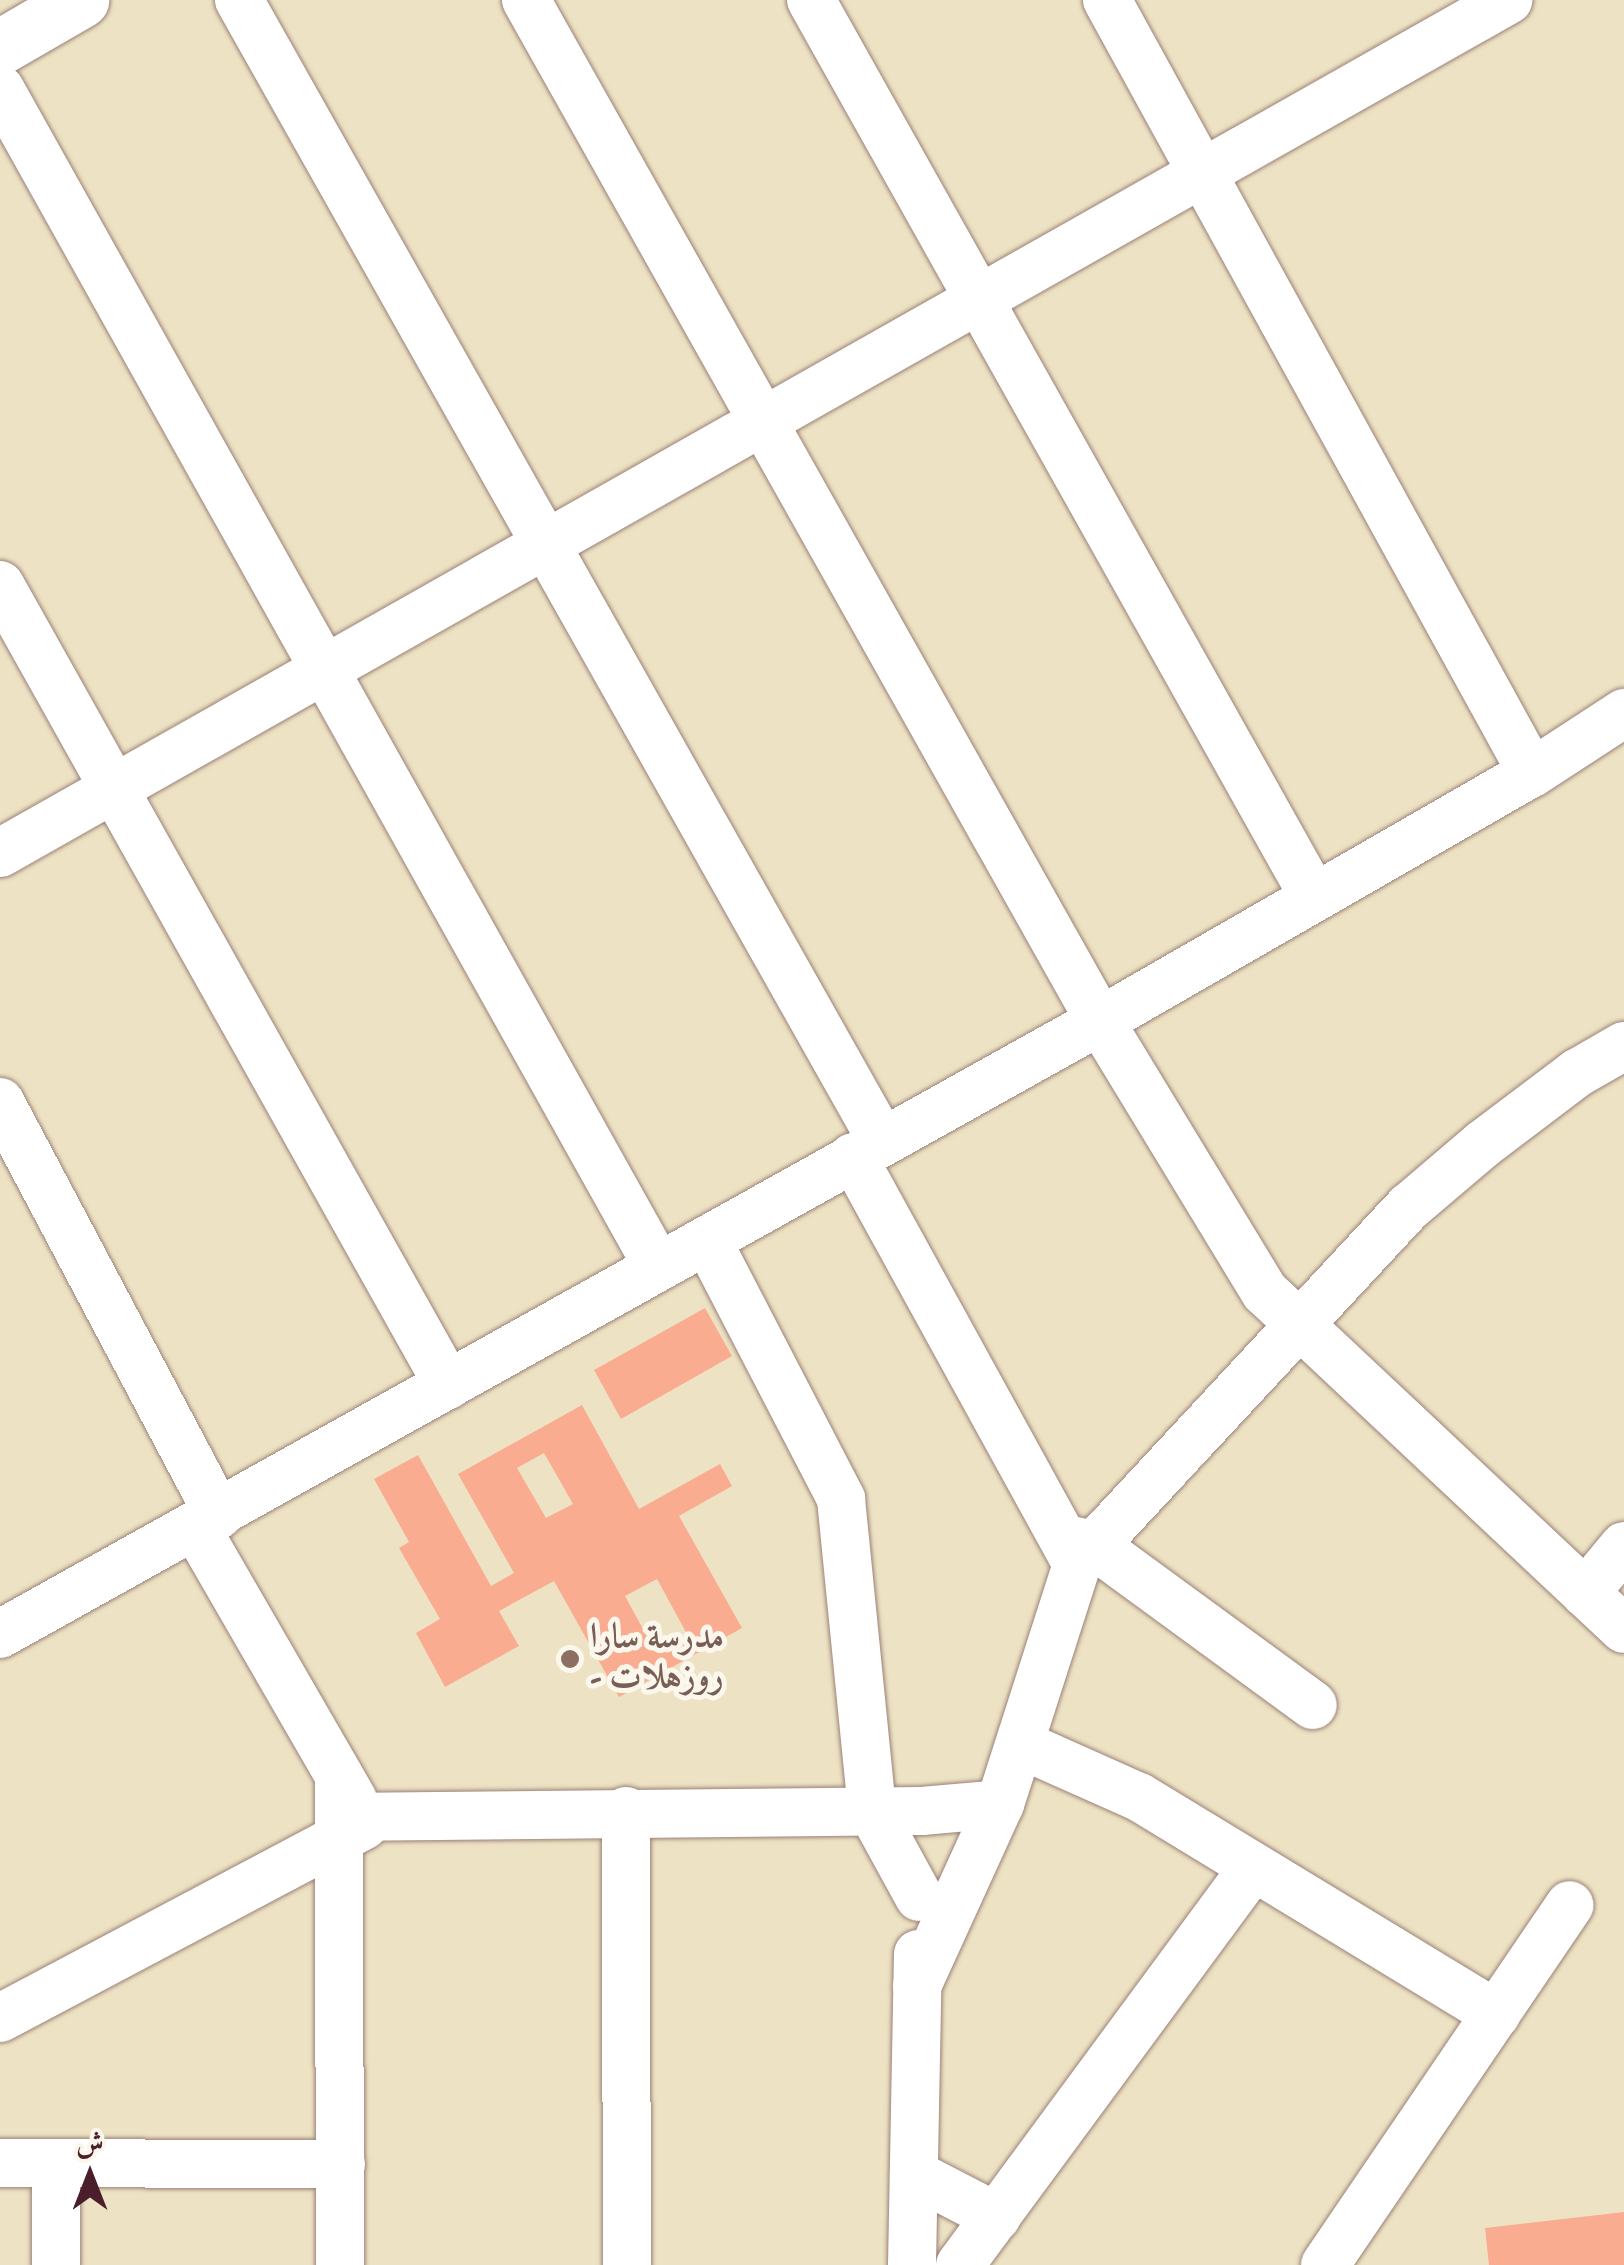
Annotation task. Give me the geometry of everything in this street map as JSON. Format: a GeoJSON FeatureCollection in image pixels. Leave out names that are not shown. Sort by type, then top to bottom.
{"type":"FeatureCollection","features":[{"type":"Feature","properties":{"kind":"main road"},"geometry":{"type":"LineString","coordinates":[[0,47],[82,0]]}},
{"type":"Feature","properties":{"kind":"street"},"geometry":{"type":"LineString","coordinates":[[239,0],[546,544],[1078,1549],[1314,1705]]}},
{"type":"Feature","properties":{"kind":"street"},"geometry":{"type":"LineString","coordinates":[[526,0],[1100,1021],[1265,1292],[1624,1630]]}},
{"type":"Feature","properties":{"kind":"street"},"geometry":{"type":"LineString","coordinates":[[811,0],[1314,898]]}},
{"type":"Feature","properties":{"kind":"street"},"geometry":{"type":"LineString","coordinates":[[1107,0],[1532,773]]}},
{"type":"Feature","properties":{"kind":"street"},"geometry":{"type":"LineString","coordinates":[[0,853],[1508,0]]}},
{"type":"Feature","properties":{"kind":"street"},"geometry":{"type":"LineString","coordinates":[[0,89],[658,1268]]}},
{"type":"Feature","properties":{"kind":"street"},"geometry":{"type":"LineString","coordinates":[[0,586],[448,1384]]}},
{"type":"Feature","properties":{"kind":"street"},"geometry":{"type":"LineString","coordinates":[[0,1634],[1100,1021],[1532,773],[1624,714]]}},
{"type":"Feature","properties":{"kind":"street"},"geometry":{"type":"LineString","coordinates":[[918,1986],[1000,1804],[1022,1745],[1078,1549],[1409,1207],[1578,1074],[1624,1046]]}},
{"type":"Feature","properties":{"kind":"street"},"geometry":{"type":"LineString","coordinates":[[1,1104],[352,1812],[340,2265]]}},
{"type":"Feature","properties":{"kind":"street"},"geometry":{"type":"LineString","coordinates":[[707,1240],[841,1498],[872,1811],[920,1897]]}},
{"type":"Feature","properties":{"kind":"street"},"geometry":{"type":"LineString","coordinates":[[1585,1592],[1624,1546]]}},
{"type":"Feature","properties":{"kind":"street"},"geometry":{"type":"LineString","coordinates":[[1022,1745],[1140,1797],[1496,2014]]}},
{"type":"Feature","properties":{"kind":"street"},"geometry":{"type":"LineString","coordinates":[[0,2018],[352,1812],[922,1811],[1000,1804]]}},
{"type":"Feature","properties":{"kind":"street"},"geometry":{"type":"LineString","coordinates":[[626,1811],[626,2265]]}},
{"type":"Feature","properties":{"kind":"street"},"geometry":{"type":"LineString","coordinates":[[912,2265],[922,1811]]}},
{"type":"Feature","properties":{"kind":"street"},"geometry":{"type":"LineString","coordinates":[[960,2265],[1253,1867]]}},
{"type":"Feature","properties":{"kind":"street"},"geometry":{"type":"LineString","coordinates":[[1325,2265],[1570,1905]]}},
{"type":"Feature","properties":{"kind":"street"},"geometry":{"type":"LineString","coordinates":[[0,2163],[340,2164]]}},
{"type":"Feature","properties":{"kind":"street"},"geometry":{"type":"LineString","coordinates":[[56,2164],[56,2265]]}},
{"type":"Feature","properties":{"kind":"street"},"geometry":{"type":"LineString","coordinates":[[914,2174],[997,2217]]}},
{"type":"Feature","properties":{"kind":"building"},"geometry":{"type":"Polygon","coordinates":[[[705,1308],[732,1356],[621,1419],[594,1370],[705,1308]]]}},
{"type":"Feature","properties":{"kind":"building"},"geometry":{"type":"Polygon","coordinates":[[[582,1405],[639,1509],[720,1464],[732,1486],[679,1516],[742,1628],[619,1697],[554,1581],[499,1611],[519,1646],[445,1687],[416,1633],[440,1619],[399,1548],[409,1542],[374,1479],[418,1455],[491,1586],[514,1573],[458,1474],[582,1405]],[[544,1453],[517,1468],[546,1518],[573,1504],[544,1453]],[[657,1579],[625,1596],[655,1651],[687,1634],[657,1579]]]}},
{"type":"Feature","properties":{"kind":"building"},"geometry":{"type":"Polygon","coordinates":[[[1624,2212],[1624,2265],[1489,2265],[1485,2228],[1624,2212]]]}},
{"type":"Feature","properties":{"kind":"place","name":"مدرسة سارا - روزهلات"},"geometry":{"type":"Point","coordinates":[570,1659]}}]}
